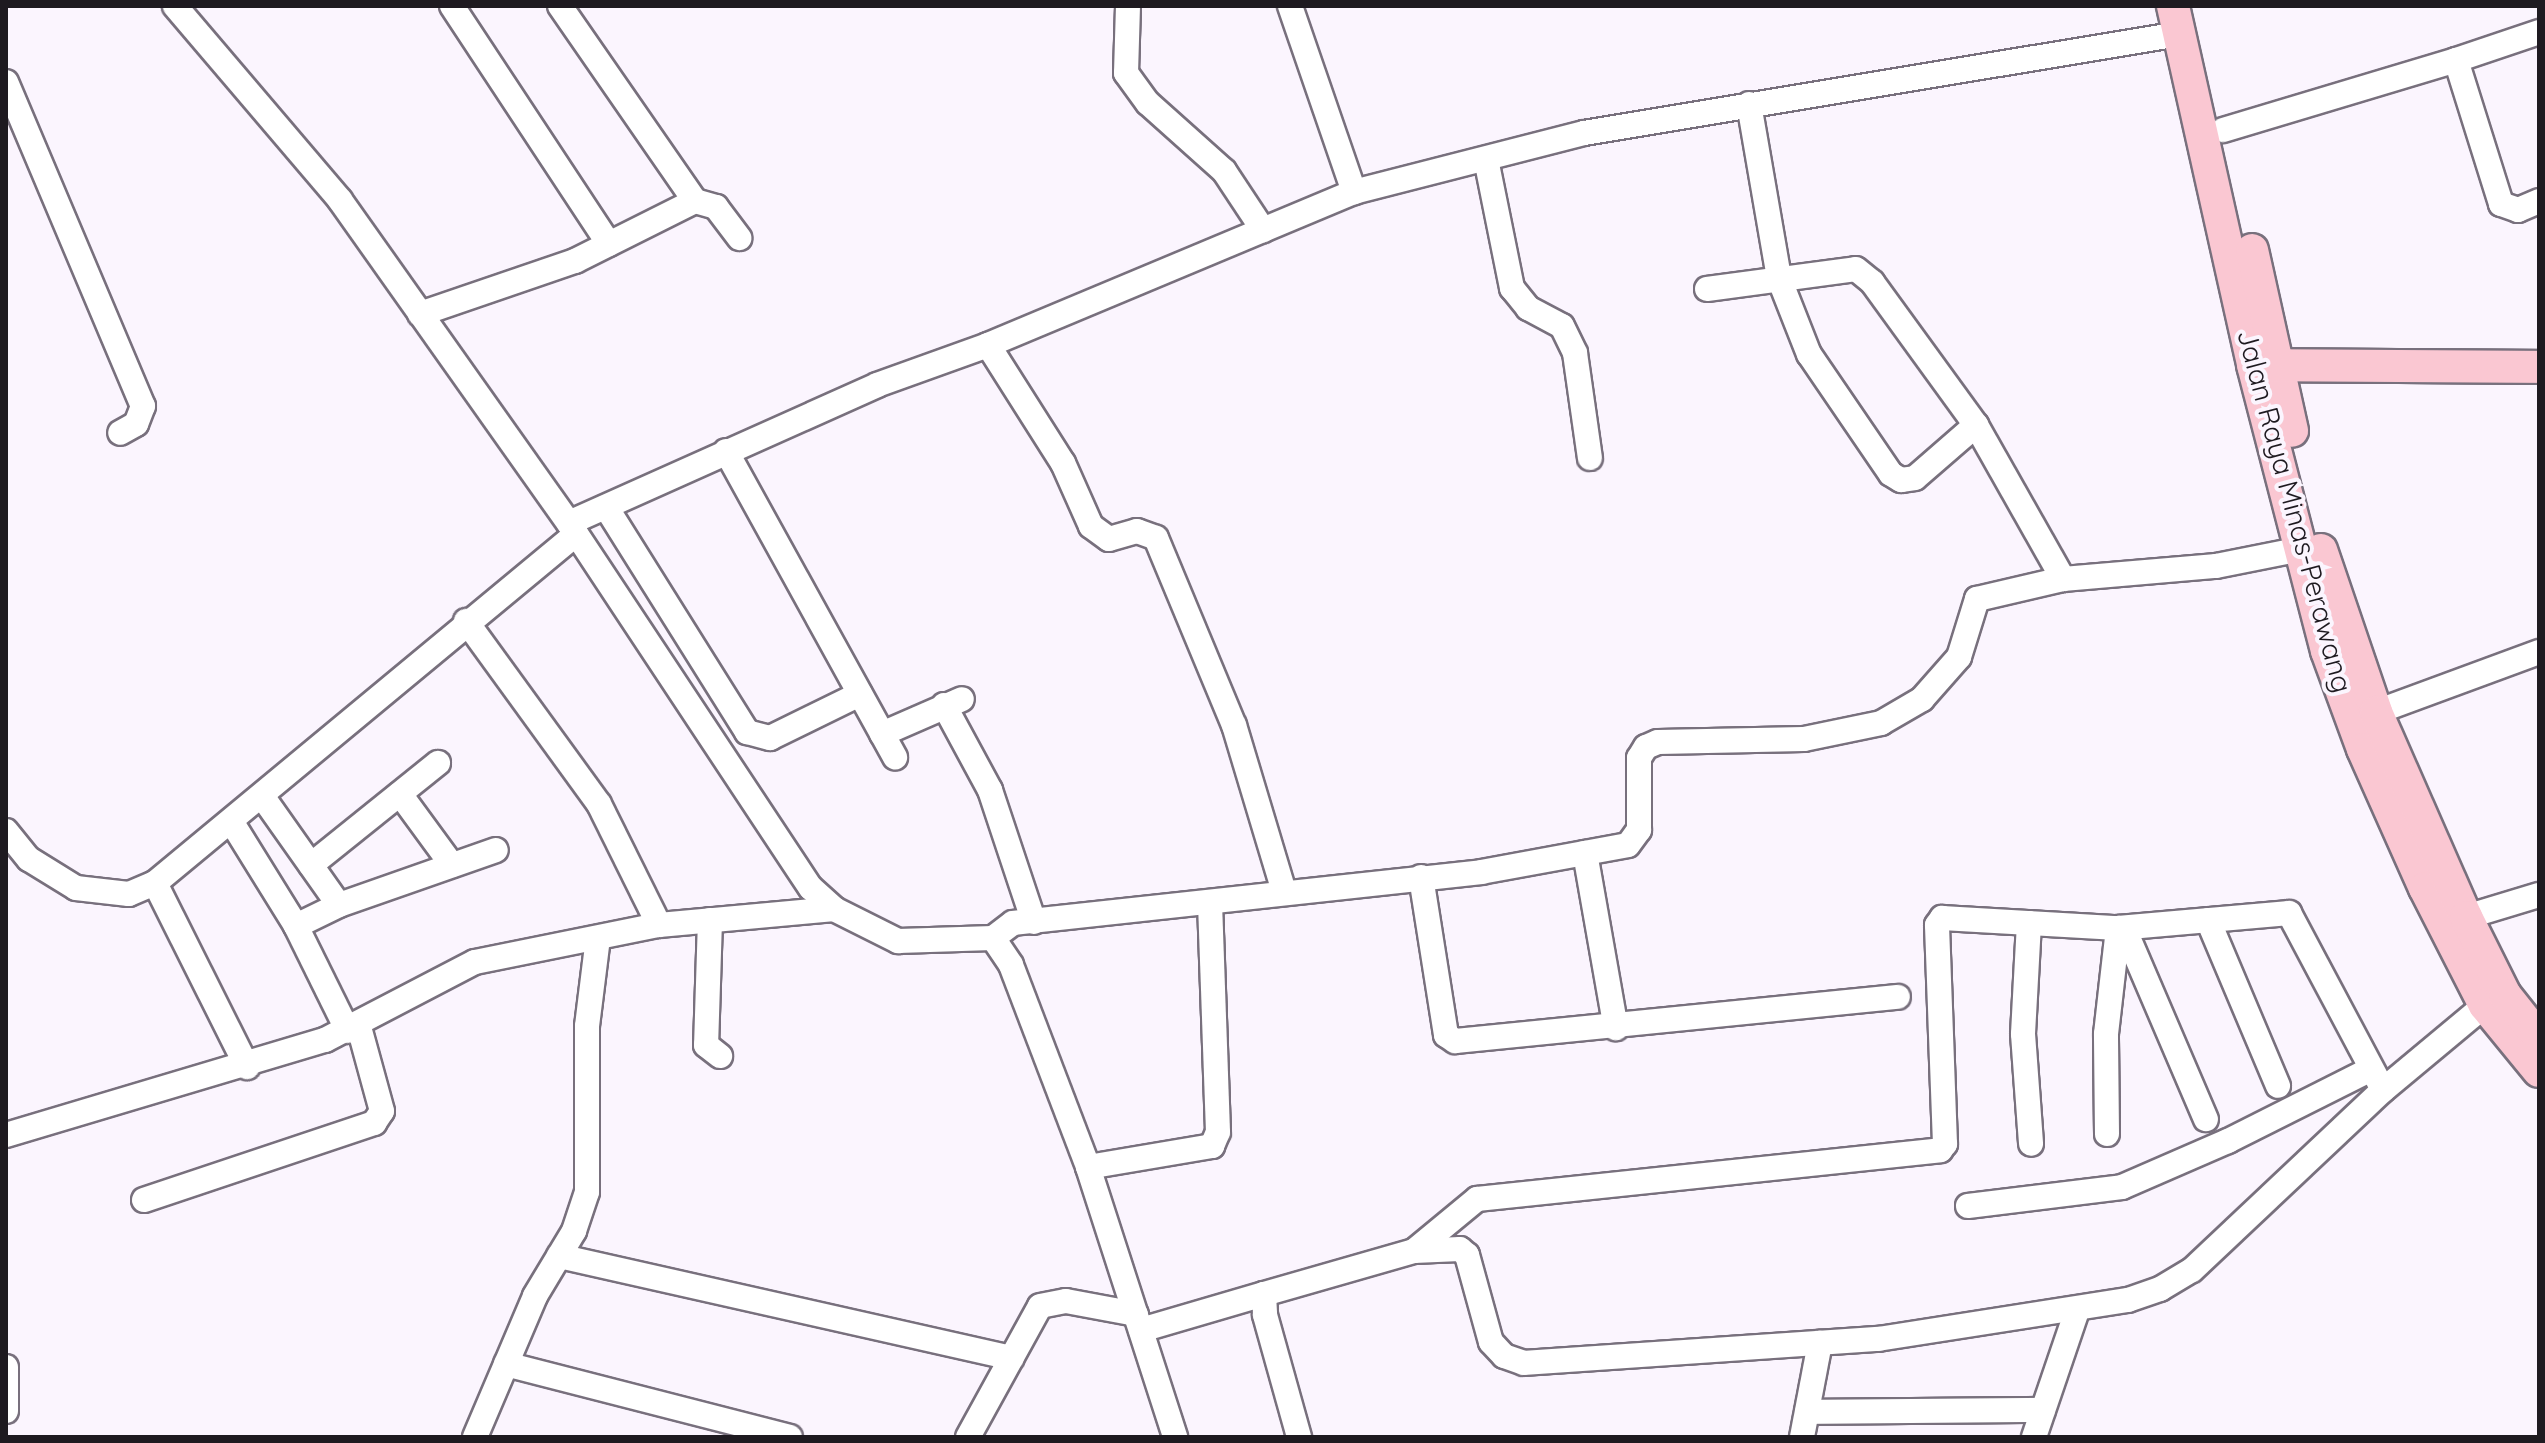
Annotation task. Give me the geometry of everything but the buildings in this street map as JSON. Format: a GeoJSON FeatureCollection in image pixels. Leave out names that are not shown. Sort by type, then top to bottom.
{"type":"FeatureCollection","features":[{"type":"Feature","properties":{"kind":"main road","name":"Jalan Raya Minas-Perawang"},"geometry":{"type":"LineString","coordinates":[[2181,15],[2223,130],[2301,549],[2327,651],[2363,749],[2485,1005],[2539,1071]]}},
{"type":"Feature","properties":{"kind":"main road","name":"Jalan Raya Minas-Perawang"},"geometry":{"type":"LineString","coordinates":[[2181,15],[2265,365],[2322,553],[2376,712],[2466,917],[2505,995],[2539,1038]]}},
{"type":"Feature","properties":{"kind":"main road"},"geometry":{"type":"LineString","coordinates":[[2265,365],[2539,367]]}},
{"type":"Feature","properties":{"kind":"street"},"geometry":{"type":"LineString","coordinates":[[175,6],[340,200],[573,529],[811,888],[834,909],[898,941],[993,938],[1013,923],[1421,877],[1628,845],[1639,830],[1639,758],[1646,747],[1658,742],[1804,739],[1881,723],[1922,699],[1959,657],[1977,599],[2063,579],[2216,566],[2301,549]]}},
{"type":"Feature","properties":{"kind":"street"},"geometry":{"type":"LineString","coordinates":[[452,6],[609,244]]}},
{"type":"Feature","properties":{"kind":"street"},"geometry":{"type":"LineString","coordinates":[[560,6],[695,201],[716,207],[739,238]]}},
{"type":"Feature","properties":{"kind":"street"},"geometry":{"type":"LineString","coordinates":[[1128,6],[1126,73],[1148,103],[1224,171],[1263,230]]}},
{"type":"Feature","properties":{"kind":"street"},"geometry":{"type":"LineString","coordinates":[[1290,6],[1354,192]]}},
{"type":"Feature","properties":{"kind":"street"},"geometry":{"type":"LineString","coordinates":[[6,831],[29,859],[76,888],[129,894],[155,883],[262,796],[573,529],[606,507],[877,385],[988,345],[1354,192],[1584,133],[1749,104],[1819,97],[2181,15]]}},
{"type":"Feature","properties":{"kind":"street"},"geometry":{"type":"LineString","coordinates":[[2223,130],[2539,32]]}},
{"type":"Feature","properties":{"kind":"street"},"geometry":{"type":"LineString","coordinates":[[2456,60],[2501,204],[2518,210],[2539,201]]}},
{"type":"Feature","properties":{"kind":"street"},"geometry":{"type":"LineString","coordinates":[[6,82],[143,406],[136,424],[120,433]]}},
{"type":"Feature","properties":{"kind":"street"},"geometry":{"type":"LineString","coordinates":[[1749,104],[1779,278],[1809,354],[1891,474],[1901,480],[1915,478],[1976,425]]}},
{"type":"Feature","properties":{"kind":"street"},"geometry":{"type":"LineString","coordinates":[[1486,159],[1512,288],[1528,308],[1562,326],[1575,353],[1590,458]]}},
{"type":"Feature","properties":{"kind":"street"},"geometry":{"type":"LineString","coordinates":[[420,314],[609,244],[695,201]]}},
{"type":"Feature","properties":{"kind":"street"},"geometry":{"type":"LineString","coordinates":[[1707,289],[1846,267],[1866,275],[1976,425],[2063,579]]}},
{"type":"Feature","properties":{"kind":"street"},"geometry":{"type":"LineString","coordinates":[[988,345],[1063,463],[1091,526],[1109,539],[1137,531],[1156,538],[1234,725],[1284,892]]}},
{"type":"Feature","properties":{"kind":"street"},"geometry":{"type":"LineString","coordinates":[[726,451],[895,757]]}},
{"type":"Feature","properties":{"kind":"street"},"geometry":{"type":"LineString","coordinates":[[606,507],[747,732],[770,738],[860,694]]}},
{"type":"Feature","properties":{"kind":"street"},"geometry":{"type":"LineString","coordinates":[[466,621],[599,804],[659,925]]}},
{"type":"Feature","properties":{"kind":"street"},"geometry":{"type":"LineString","coordinates":[[2376,712],[2539,652]]}},
{"type":"Feature","properties":{"kind":"street"},"geometry":{"type":"LineString","coordinates":[[882,734],[953,702],[990,790],[1034,922]]}},
{"type":"Feature","properties":{"kind":"street"},"geometry":{"type":"LineString","coordinates":[[311,865],[438,763]]}},
{"type":"Feature","properties":{"kind":"street"},"geometry":{"type":"LineString","coordinates":[[400,794],[452,865]]}},
{"type":"Feature","properties":{"kind":"street"},"geometry":{"type":"LineString","coordinates":[[262,796],[339,905]]}},
{"type":"Feature","properties":{"kind":"street"},"geometry":{"type":"LineString","coordinates":[[144,1200],[374,1123],[382,1111],[353,1029],[296,926],[231,821]]}},
{"type":"Feature","properties":{"kind":"street"},"geometry":{"type":"LineString","coordinates":[[296,926],[339,905],[496,850]]}},
{"type":"Feature","properties":{"kind":"street"},"geometry":{"type":"LineString","coordinates":[[1585,853],[1616,1028]]}},
{"type":"Feature","properties":{"kind":"street"},"geometry":{"type":"LineString","coordinates":[[1421,877],[1446,1035],[1466,1044],[1898,997]]}},
{"type":"Feature","properties":{"kind":"street"},"geometry":{"type":"LineString","coordinates":[[155,883],[247,1067]]}},
{"type":"Feature","properties":{"kind":"street"},"geometry":{"type":"LineString","coordinates":[[2466,917],[2539,895]]}},
{"type":"Feature","properties":{"kind":"street"},"geometry":{"type":"LineString","coordinates":[[1088,1167],[1212,1146],[1218,1132],[1210,902]]}},
{"type":"Feature","properties":{"kind":"street"},"geometry":{"type":"LineString","coordinates":[[6,1135],[247,1067],[353,1029],[448,972],[659,925],[834,909]]}},
{"type":"Feature","properties":{"kind":"street"},"geometry":{"type":"LineString","coordinates":[[1414,1251],[1477,1199],[1940,1150],[1945,1144],[1937,922],[1942,918],[2121,928],[2279,912],[2291,915],[2377,1080]]}},
{"type":"Feature","properties":{"kind":"street"},"geometry":{"type":"LineString","coordinates":[[710,920],[706,1045],[720,1056]]}},
{"type":"Feature","properties":{"kind":"street"},"geometry":{"type":"LineString","coordinates":[[2208,920],[2278,1086]]}},
{"type":"Feature","properties":{"kind":"street"},"geometry":{"type":"LineString","coordinates":[[2029,923],[2023,1034],[2031,1144]]}},
{"type":"Feature","properties":{"kind":"street"},"geometry":{"type":"LineString","coordinates":[[2121,928],[2206,1119]]}},
{"type":"Feature","properties":{"kind":"street"},"geometry":{"type":"LineString","coordinates":[[2107,1134],[2106,1034],[2121,928]]}},
{"type":"Feature","properties":{"kind":"street"},"geometry":{"type":"LineString","coordinates":[[475,1437],[535,1296],[574,1231],[587,1192],[587,1026],[598,938]]}},
{"type":"Feature","properties":{"kind":"street"},"geometry":{"type":"LineString","coordinates":[[993,938],[1011,965],[1088,1167],[1175,1437]]}},
{"type":"Feature","properties":{"kind":"street"},"geometry":{"type":"LineString","coordinates":[[968,1437],[1040,1306],[1066,1301],[1139,1322],[1264,1294],[1414,1251],[1464,1252],[1491,1342],[1504,1356],[1524,1363],[1820,1343],[2077,1311],[2160,1289],[2192,1270],[2377,1080],[2485,1005]]}},
{"type":"Feature","properties":{"kind":"street"},"geometry":{"type":"LineString","coordinates":[[1968,1206],[2122,1187],[2377,1080]]}},
{"type":"Feature","properties":{"kind":"street"},"geometry":{"type":"LineString","coordinates":[[559,1256],[1012,1358]]}},
{"type":"Feature","properties":{"kind":"street"},"geometry":{"type":"LineString","coordinates":[[1264,1294],[1265,1315],[1299,1437]]}},
{"type":"Feature","properties":{"kind":"street"},"geometry":{"type":"LineString","coordinates":[[2034,1437],[2077,1311]]}},
{"type":"Feature","properties":{"kind":"street"},"geometry":{"type":"LineString","coordinates":[[1802,1437],[1820,1343]]}},
{"type":"Feature","properties":{"kind":"street"},"geometry":{"type":"LineString","coordinates":[[506,1364],[790,1437]]}},
{"type":"Feature","properties":{"kind":"street"},"geometry":{"type":"LineString","coordinates":[[6,1367],[6,1411]]}},
{"type":"Feature","properties":{"kind":"street"},"geometry":{"type":"LineString","coordinates":[[1807,1412],[2043,1410]]}}]}
